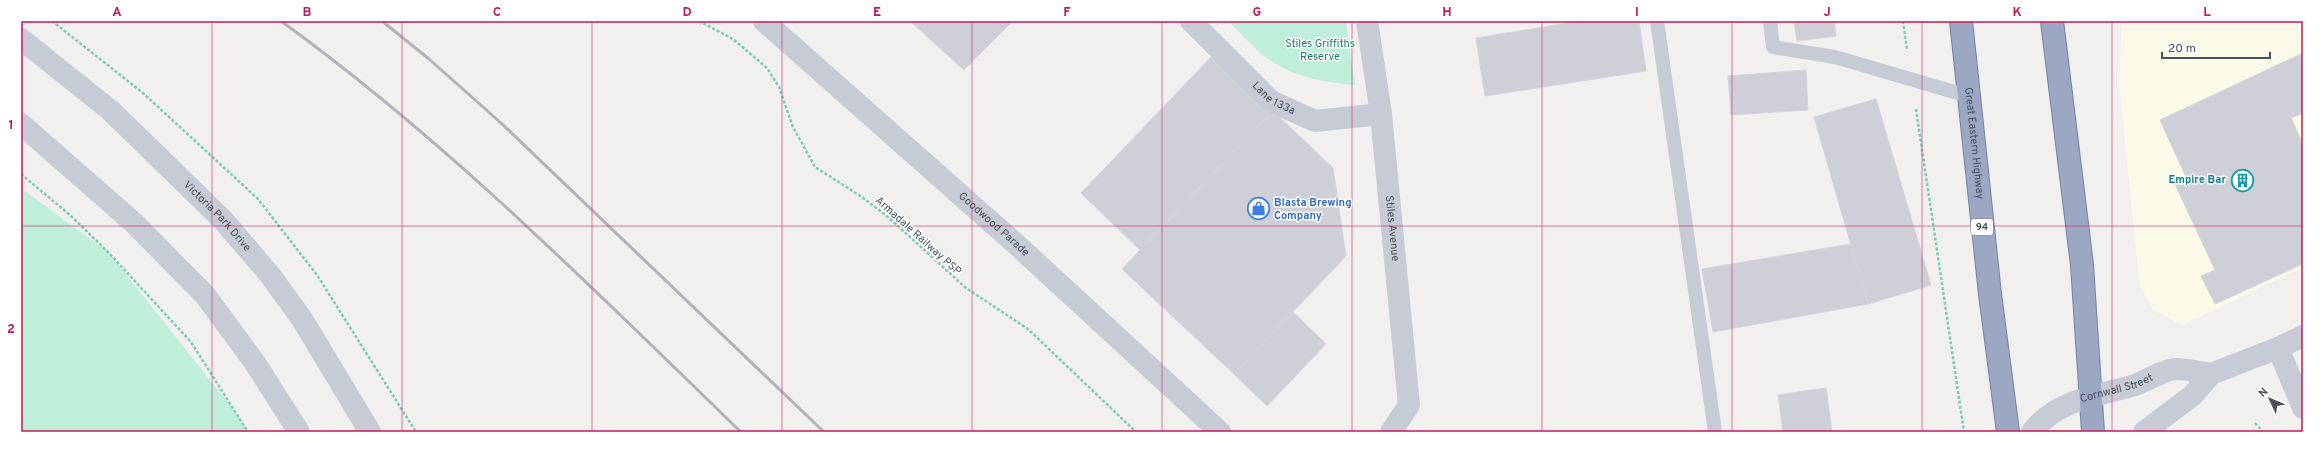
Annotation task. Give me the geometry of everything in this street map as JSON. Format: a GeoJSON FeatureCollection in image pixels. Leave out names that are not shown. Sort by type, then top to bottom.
{"type":"FeatureCollection","features":[{"type":"Feature","properties":{"kind":"highway","name":"Great Eastern Highway"},"geometry":{"type":"LineString","coordinates":[[1960,21],[1990,294],[2008,432]]}},
{"type":"Feature","properties":{"kind":"highway"},"geometry":{"type":"LineString","coordinates":[[2052,21],[2082,265],[2093,432]]}},
{"type":"Feature","properties":{"kind":"street","name":"Goodwood Parade"},"geometry":{"type":"LineString","coordinates":[[764,21],[1017,245],[1220,432]]}},
{"type":"Feature","properties":{"kind":"street","name":"Lane 133a"},"geometry":{"type":"LineString","coordinates":[[1191,21],[1271,101],[1315,121],[1381,114]]}},
{"type":"Feature","properties":{"kind":"street","name":"Stiles Avenue"},"geometry":{"type":"LineString","coordinates":[[1367,21],[1381,114],[1409,405],[1391,432]]}},
{"type":"Feature","properties":{"kind":"street","name":"Victoria Park Drive"},"geometry":{"type":"LineString","coordinates":[[21,39],[110,110],[223,220],[270,275],[302,319],[370,432]]}},
{"type":"Feature","properties":{"kind":"street"},"geometry":{"type":"LineString","coordinates":[[21,124],[134,223],[205,295],[255,363],[299,432]]}},
{"type":"Feature","properties":{"kind":"street","name":"Cornwall Street"},"geometry":{"type":"LineString","coordinates":[[2144,432],[2193,395],[2211,374],[2278,348],[2303,336]]}},
{"type":"Feature","properties":{"kind":"street"},"geometry":{"type":"LineString","coordinates":[[2278,348],[2303,408]]}},
{"type":"Feature","properties":{"kind":"street","name":"Cornwall Street"},"geometry":{"type":"LineString","coordinates":[[2032,432],[2039,423],[2064,405],[2091,396],[2135,384],[2176,369],[2211,374]]}},
{"type":"Feature","properties":{"kind":"lane"},"geometry":{"type":"LineString","coordinates":[[1657,21],[1715,432]]}},
{"type":"Feature","properties":{"kind":"lane"},"geometry":{"type":"LineString","coordinates":[[1770,21],[1773,47],[1835,57],[1968,96]]}},
{"type":"Feature","properties":{"kind":"path","name":"Armadale Railway PSP"},"geometry":{"type":"LineString","coordinates":[[699,21],[733,39],[767,68],[779,87],[793,128],[815,167],[876,207],[966,288],[1028,329],[1136,432]]}},
{"type":"Feature","properties":{"kind":"path"},"geometry":{"type":"LineString","coordinates":[[1903,21],[1964,432]]}},
{"type":"Feature","properties":{"kind":"path"},"geometry":{"type":"LineString","coordinates":[[21,174],[70,215],[192,342],[248,432]]}},
{"type":"Feature","properties":{"kind":"path"},"geometry":{"type":"LineString","coordinates":[[2255,423],[2262,432]]}},
{"type":"Feature","properties":{"kind":"shaded area"},"geometry":{"type":"Polygon","coordinates":[[[2122,21],[2303,21],[2303,267],[2182,325],[2154,310],[2140,287],[2119,84],[2122,21]]]}},
{"type":"Feature","properties":{"kind":"green space","name":"Stiles Griffiths Reserve"},"geometry":{"type":"Polygon","coordinates":[[[1228,21],[1346,21],[1355,85],[1321,81],[1299,75],[1278,65],[1258,51],[1228,21]]]}},
{"type":"Feature","properties":{"kind":"green space"},"geometry":{"type":"Polygon","coordinates":[[[21,188],[109,253],[236,413],[247,432],[21,432],[21,188]]]}},
{"type":"Feature","properties":{"kind":"building"},"geometry":{"type":"Polygon","coordinates":[[[910,21],[1013,21],[964,70],[910,21]]]}},
{"type":"Feature","properties":{"kind":"building"},"geometry":{"type":"Polygon","coordinates":[[[1581,21],[1639,21],[1646,71],[1485,96],[1476,38],[1581,21]]]}},
{"type":"Feature","properties":{"kind":"building"},"geometry":{"type":"Polygon","coordinates":[[[1794,21],[1834,21],[1836,36],[1797,41],[1794,21]]]}},
{"type":"Feature","properties":{"kind":"building","name":"Empire Bar"},"geometry":{"type":"Polygon","coordinates":[[[2303,53],[2303,113],[2291,118],[2303,144],[2303,264],[2215,304],[2201,276],[2215,270],[2174,182],[2186,177],[2160,120],[2303,53]]]}},
{"type":"Feature","properties":{"kind":"building"},"geometry":{"type":"Polygon","coordinates":[[[1214,54],[1273,111],[1140,250],[1081,193],[1214,54]]]}},
{"type":"Feature","properties":{"kind":"building"},"geometry":{"type":"Polygon","coordinates":[[[1806,70],[1808,110],[1731,115],[1728,76],[1806,70]]]}},
{"type":"Feature","properties":{"kind":"building"},"geometry":{"type":"Polygon","coordinates":[[[1876,99],[1931,285],[1868,304],[1814,117],[1876,99]]]}},
{"type":"Feature","properties":{"kind":"building","name":"Blasta Brewing Company"},"geometry":{"type":"Polygon","coordinates":[[[1273,111],[1333,168],[1346,256],[1234,374],[1122,269],[1273,111]]]}},
{"type":"Feature","properties":{"kind":"building"},"geometry":{"type":"Polygon","coordinates":[[[1851,244],[1868,304],[1713,332],[1702,269],[1851,244]]]}},
{"type":"Feature","properties":{"kind":"building"},"geometry":{"type":"Polygon","coordinates":[[[1293,312],[1326,344],[1267,406],[1234,374],[1293,312]]]}},
{"type":"Feature","properties":{"kind":"building"},"geometry":{"type":"Polygon","coordinates":[[[1826,388],[1832,432],[1783,432],[1778,395],[1826,388]]]}},
{"type":"Feature","properties":{"kind":"railway"},"geometry":{"type":"LineString","coordinates":[[281,21],[403,116],[461,167],[518,218],[741,432]]}},
{"type":"Feature","properties":{"kind":"railway"},"geometry":{"type":"LineString","coordinates":[[382,21],[429,59],[501,123],[824,432]]}},
{"type":"Feature","properties":{"kind":"place","name":"Empire Bar"},"geometry":{"type":"Point","coordinates":[2242,180]}},
{"type":"Feature","properties":{"kind":"place","name":"Blasta Brewing Company"},"geometry":{"type":"Point","coordinates":[1259,209]}}]}
